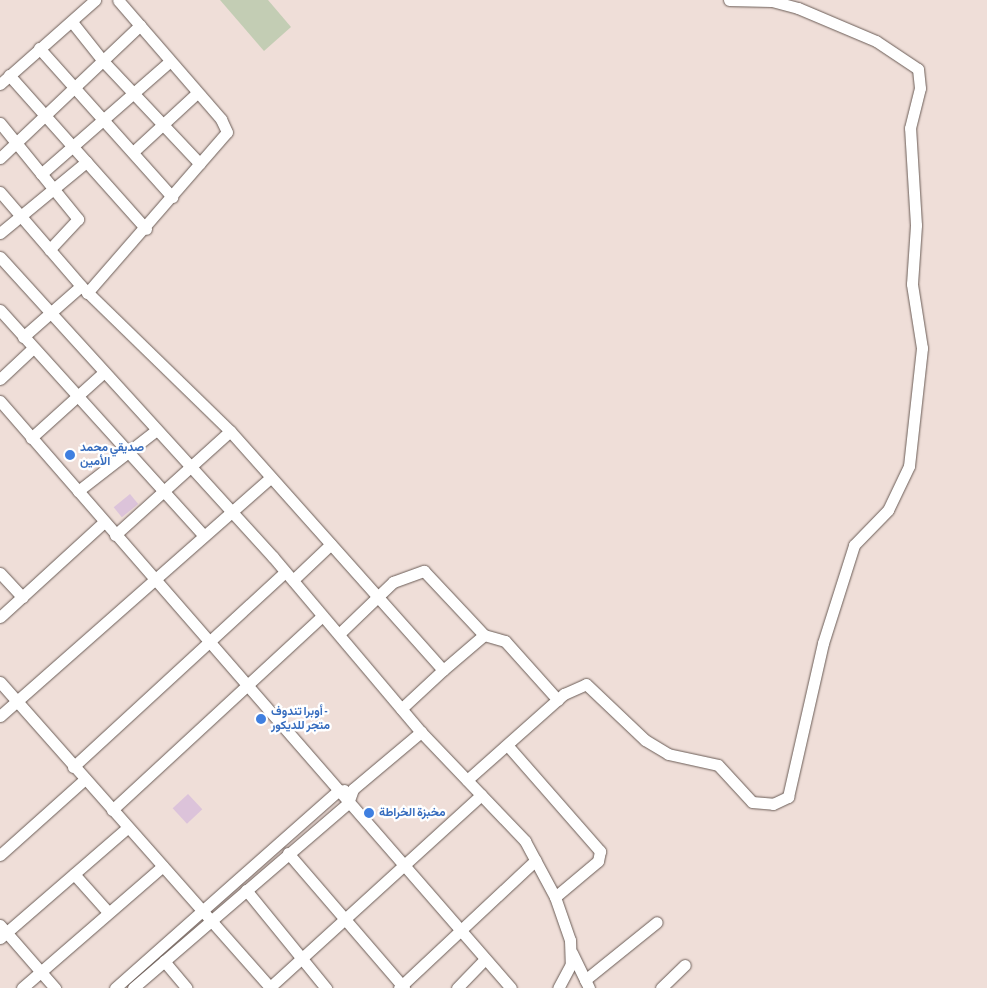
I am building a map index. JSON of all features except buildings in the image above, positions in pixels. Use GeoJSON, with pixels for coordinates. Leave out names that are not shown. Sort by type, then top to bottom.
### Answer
{"type":"FeatureCollection","features":[{"type":"Feature","properties":{"kind":"street"},"geometry":{"type":"LineString","coordinates":[[0,84],[96,0]]}},
{"type":"Feature","properties":{"kind":"street"},"geometry":{"type":"LineString","coordinates":[[23,337],[84,289],[146,228],[227,132],[197,93],[118,0]]}},
{"type":"Feature","properties":{"kind":"street"},"geometry":{"type":"LineString","coordinates":[[467,780],[508,746],[558,700],[573,688],[586,684],[645,740],[668,754],[718,765],[752,802],[773,804],[788,797],[823,643],[854,545],[888,510],[909,466],[922,348],[912,291],[916,225],[910,128],[920,88],[918,69],[876,41],[798,8],[771,1],[729,0]]}},
{"type":"Feature","properties":{"kind":"street"},"geometry":{"type":"LineString","coordinates":[[72,22],[103,62],[200,164]]}},
{"type":"Feature","properties":{"kind":"street"},"geometry":{"type":"LineString","coordinates":[[0,158],[76,88],[140,25]]}},
{"type":"Feature","properties":{"kind":"street"},"geometry":{"type":"LineString","coordinates":[[39,48],[172,197]]}},
{"type":"Feature","properties":{"kind":"street"},"geometry":{"type":"LineString","coordinates":[[41,174],[169,62]]}},
{"type":"Feature","properties":{"kind":"street"},"geometry":{"type":"LineString","coordinates":[[9,76],[146,228]]}},
{"type":"Feature","properties":{"kind":"street"},"geometry":{"type":"LineString","coordinates":[[133,152],[197,93]]}},
{"type":"Feature","properties":{"kind":"street"},"geometry":{"type":"LineString","coordinates":[[0,124],[78,219],[49,250]]}},
{"type":"Feature","properties":{"kind":"street"},"geometry":{"type":"LineString","coordinates":[[0,233],[52,188],[86,162]]}},
{"type":"Feature","properties":{"kind":"street"},"geometry":{"type":"LineString","coordinates":[[0,192],[19,217],[84,289],[230,431],[443,670]]}},
{"type":"Feature","properties":{"kind":"street"},"geometry":{"type":"LineString","coordinates":[[0,257],[103,373],[289,576],[322,616],[340,633],[421,732],[525,841],[555,897],[572,951],[587,984],[657,922]]}},
{"type":"Feature","properties":{"kind":"street"},"geometry":{"type":"LineString","coordinates":[[0,310],[203,535]]}},
{"type":"Feature","properties":{"kind":"street"},"geometry":{"type":"LineString","coordinates":[[0,379],[33,348]]}},
{"type":"Feature","properties":{"kind":"street"},"geometry":{"type":"LineString","coordinates":[[31,438],[103,373]]}},
{"type":"Feature","properties":{"kind":"street"},"geometry":{"type":"LineString","coordinates":[[2,409],[31,438],[78,491],[511,988]]}},
{"type":"Feature","properties":{"kind":"street"},"geometry":{"type":"LineString","coordinates":[[78,491],[156,431]]}},
{"type":"Feature","properties":{"kind":"street"},"geometry":{"type":"LineString","coordinates":[[115,535],[166,493],[230,431]]}},
{"type":"Feature","properties":{"kind":"street"},"geometry":{"type":"LineString","coordinates":[[0,716],[153,579],[271,477]]}},
{"type":"Feature","properties":{"kind":"street"},"geometry":{"type":"LineString","coordinates":[[0,617],[104,522]]}},
{"type":"Feature","properties":{"kind":"street"},"geometry":{"type":"LineString","coordinates":[[73,767],[208,641],[331,544]]}},
{"type":"Feature","properties":{"kind":"street"},"geometry":{"type":"LineString","coordinates":[[340,633],[378,596],[402,577],[424,572],[484,635],[505,641],[558,700]]}},
{"type":"Feature","properties":{"kind":"street"},"geometry":{"type":"LineString","coordinates":[[0,573],[22,597]]}},
{"type":"Feature","properties":{"kind":"street"},"geometry":{"type":"LineString","coordinates":[[112,810],[322,616]]}},
{"type":"Feature","properties":{"kind":"street"},"geometry":{"type":"LineString","coordinates":[[401,709],[484,635]]}},
{"type":"Feature","properties":{"kind":"street"},"geometry":{"type":"LineString","coordinates":[[0,682],[270,988],[345,917],[481,795]]}},
{"type":"Feature","properties":{"kind":"street"},"geometry":{"type":"LineString","coordinates":[[133,988],[348,803],[353,789],[421,732]]}},
{"type":"Feature","properties":{"kind":"street"},"geometry":{"type":"LineString","coordinates":[[508,746],[600,851],[598,861],[555,897]]}},
{"type":"Feature","properties":{"kind":"street"},"geometry":{"type":"LineString","coordinates":[[0,855],[84,779]]}},
{"type":"Feature","properties":{"kind":"street"},"geometry":{"type":"LineString","coordinates":[[120,986],[338,790],[353,789]]}},
{"type":"Feature","properties":{"kind":"street"},"geometry":{"type":"LineString","coordinates":[[55,988],[2,932],[74,874],[128,827]]}},
{"type":"Feature","properties":{"kind":"street"},"geometry":{"type":"LineString","coordinates":[[288,853],[345,917],[401,987],[463,931],[536,860]]}},
{"type":"Feature","properties":{"kind":"street"},"geometry":{"type":"LineString","coordinates":[[22,988],[163,866]]}},
{"type":"Feature","properties":{"kind":"street"},"geometry":{"type":"LineString","coordinates":[[74,874],[108,912]]}},
{"type":"Feature","properties":{"kind":"street"},"geometry":{"type":"LineString","coordinates":[[246,890],[300,959],[326,988]]}},
{"type":"Feature","properties":{"kind":"street"},"geometry":{"type":"LineString","coordinates":[[558,988],[568,975],[572,951]]}},
{"type":"Feature","properties":{"kind":"street"},"geometry":{"type":"LineString","coordinates":[[457,988],[486,959]]}},
{"type":"Feature","properties":{"kind":"street"},"geometry":{"type":"LineString","coordinates":[[164,961],[187,988]]}},
{"type":"Feature","properties":{"kind":"street"},"geometry":{"type":"LineString","coordinates":[[661,988],[685,965]]}},
{"type":"Feature","properties":{"kind":"green space"},"geometry":{"type":"Polygon","coordinates":[[[220,0],[268,0],[291,27],[264,51],[220,0]]]}},
{"type":"Feature","properties":{"kind":"place","name":"صديقي محمد الأمين"},"geometry":{"type":"Point","coordinates":[70,455]}},
{"type":"Feature","properties":{"kind":"place","name":"أوبرا تندوف - متجر للديكور"},"geometry":{"type":"Point","coordinates":[261,719]}},
{"type":"Feature","properties":{"kind":"place","name":"مخبزة الخراطة"},"geometry":{"type":"Point","coordinates":[369,813]}}]}
